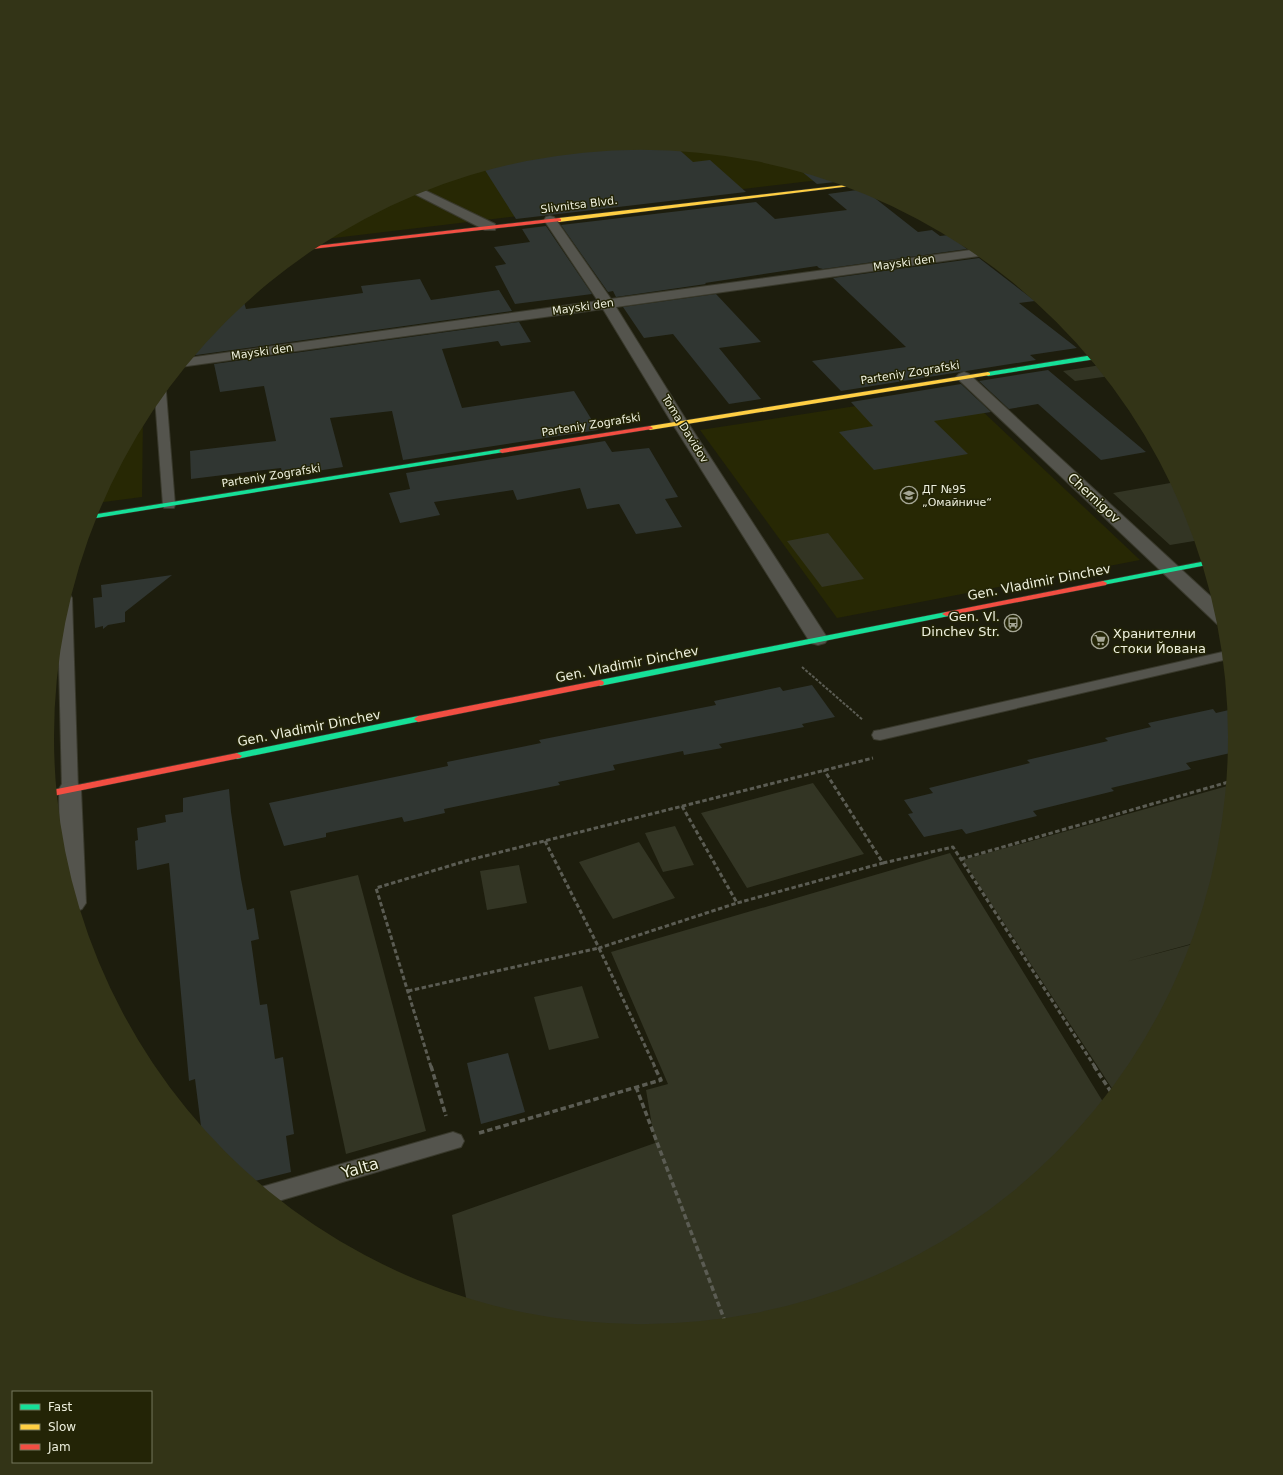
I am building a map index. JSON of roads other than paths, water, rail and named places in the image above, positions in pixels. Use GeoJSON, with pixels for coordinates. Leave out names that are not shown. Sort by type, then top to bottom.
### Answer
{"type":"FeatureCollection","features":[{"type":"Feature","properties":{"kind":"street","name":"Slivnitsa Blvd."},"geometry":{"type":"LineString","coordinates":[[318,247],[842,186]]}},
{"type":"Feature","properties":{"kind":"street"},"geometry":{"type":"LineString","coordinates":[[422,193],[490,227]]}},
{"type":"Feature","properties":{"kind":"street","name":"Toma Davidov"},"geometry":{"type":"LineString","coordinates":[[550,220],[607,304],[680,423],[818,639]]}},
{"type":"Feature","properties":{"kind":"street","name":"Mayski den"},"geometry":{"type":"LineString","coordinates":[[190,362],[974,253]]}},
{"type":"Feature","properties":{"kind":"street","name":"Parteniy Zografski"},"geometry":{"type":"LineString","coordinates":[[98,516],[1090,358]]}},
{"type":"Feature","properties":{"kind":"street","name":"Chernigov"},"geometry":{"type":"LineString","coordinates":[[964,377],[1215,612]]}},
{"type":"Feature","properties":{"kind":"street","name":"Gen. Vladimir Dinchev"},"geometry":{"type":"LineString","coordinates":[[61,791],[818,639],[1203,564]]}},
{"type":"Feature","properties":{"kind":"street"},"geometry":{"type":"LineString","coordinates":[[61,791],[71,878]]}},
{"type":"Feature","properties":{"kind":"lane"},"geometry":{"type":"LineString","coordinates":[[161,400],[169,505]]}},
{"type":"Feature","properties":{"kind":"lane"},"geometry":{"type":"LineString","coordinates":[[61,791],[65,621]]}},
{"type":"Feature","properties":{"kind":"lane"},"geometry":{"type":"LineString","coordinates":[[880,735],[1223,656]]}},
{"type":"Feature","properties":{"kind":"lane","name":"Yalta"},"geometry":{"type":"LineString","coordinates":[[271,1193],[453,1141]]}},
{"type":"Feature","properties":{"kind":"place","name":"ДГ №95 „Омайниче“"},"geometry":{"type":"Point","coordinates":[909,495]}},
{"type":"Feature","properties":{"kind":"place","name":"Gen. Vl. Dinchev Str."},"geometry":{"type":"Point","coordinates":[1013,623]}},
{"type":"Feature","properties":{"kind":"place","name":"Хранителни стоки Йована"},"geometry":{"type":"Point","coordinates":[1100,640]}}]}
